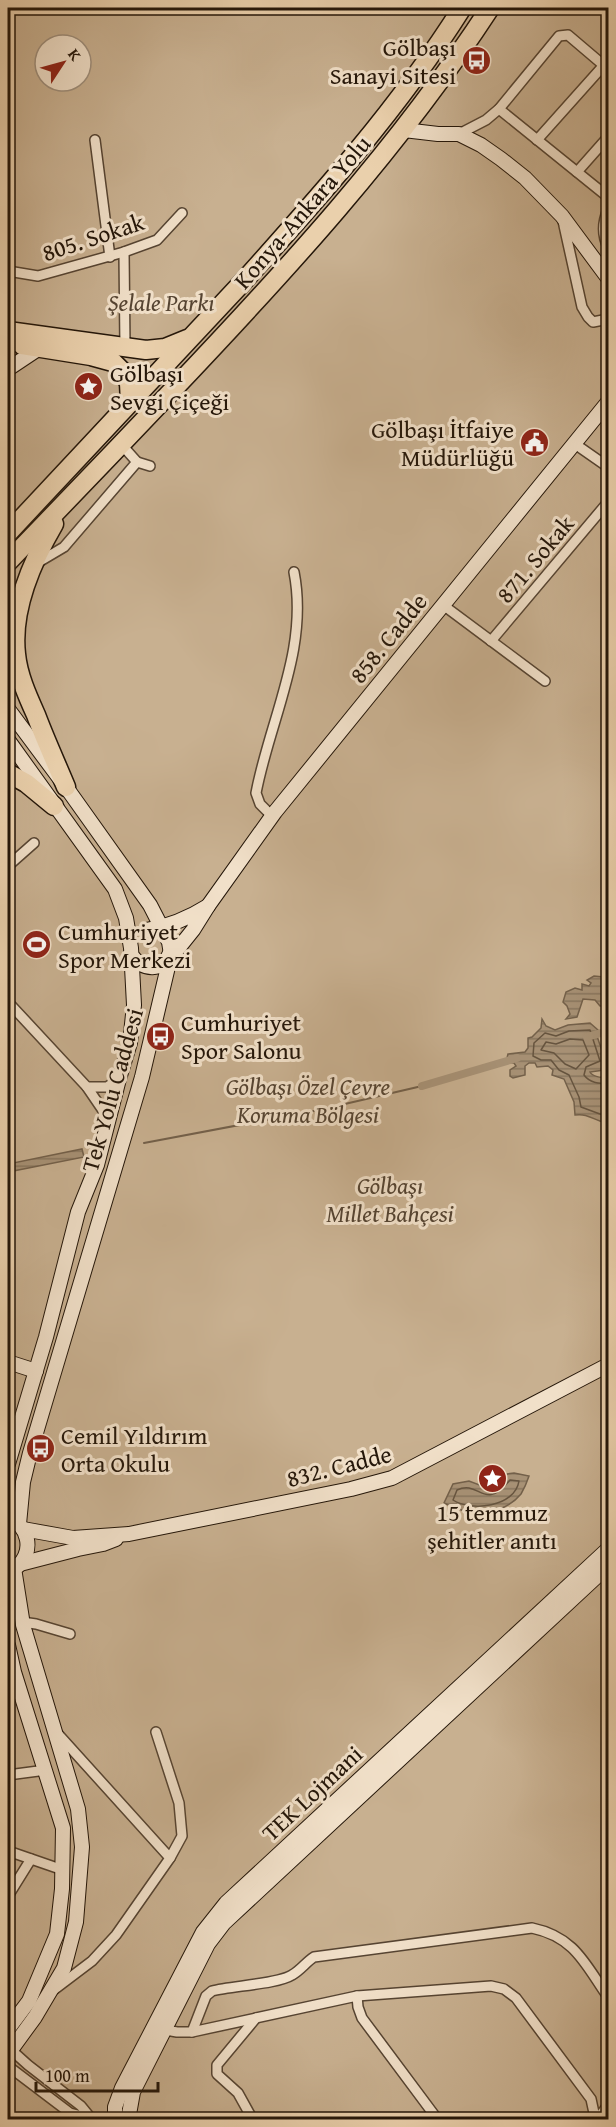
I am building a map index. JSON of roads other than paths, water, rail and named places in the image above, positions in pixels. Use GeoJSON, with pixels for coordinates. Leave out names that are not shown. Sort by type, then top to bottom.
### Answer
{"type":"FeatureCollection","features":[{"type":"Feature","properties":{"kind":"highway"},"geometry":{"type":"LineString","coordinates":[[8,533],[191,337],[335,178],[380,123],[462,8]]}},
{"type":"Feature","properties":{"kind":"highway","name":"Konya-Ankara Yolu"},"geometry":{"type":"LineString","coordinates":[[8,562],[254,305],[404,130],[490,8]]}},
{"type":"Feature","properties":{"kind":"highway"},"geometry":{"type":"LineString","coordinates":[[8,331],[112,362],[122,371],[129,383],[130,402]]}},
{"type":"Feature","properties":{"kind":"highway"},"geometry":{"type":"LineString","coordinates":[[8,343],[46,341],[156,350],[175,345],[191,337]]}},
{"type":"Feature","properties":{"kind":"highway"},"geometry":{"type":"LineString","coordinates":[[66,787],[30,702],[19,670],[15,641],[20,609],[32,565],[69,499]]}},
{"type":"Feature","properties":{"kind":"highway"},"geometry":{"type":"LineString","coordinates":[[8,773],[26,783],[54,806]]}},
{"type":"Feature","properties":{"kind":"street"},"geometry":{"type":"LineString","coordinates":[[459,134],[486,120],[499,109],[559,36],[568,35],[606,67],[537,140]]}},
{"type":"Feature","properties":{"kind":"street"},"geometry":{"type":"LineString","coordinates":[[499,109],[609,197]]}},
{"type":"Feature","properties":{"kind":"street"},"geometry":{"type":"LineString","coordinates":[[404,130],[459,134],[481,145],[501,159],[525,178],[562,216],[609,278]]}},
{"type":"Feature","properties":{"kind":"street"},"geometry":{"type":"LineString","coordinates":[[577,172],[609,137]]}},
{"type":"Feature","properties":{"kind":"street"},"geometry":{"type":"LineString","coordinates":[[94,140],[110,256]]}},
{"type":"Feature","properties":{"kind":"street"},"geometry":{"type":"LineString","coordinates":[[609,209],[604,226],[605,241],[609,247]]}},
{"type":"Feature","properties":{"kind":"street","name":"805. Sokak"},"geometry":{"type":"LineString","coordinates":[[8,271],[38,276],[124,252],[157,240],[182,213]]}},
{"type":"Feature","properties":{"kind":"street"},"geometry":{"type":"LineString","coordinates":[[562,216],[582,307],[593,322],[609,319]]}},
{"type":"Feature","properties":{"kind":"street"},"geometry":{"type":"LineString","coordinates":[[124,252],[125,347]]}},
{"type":"Feature","properties":{"kind":"street"},"geometry":{"type":"LineString","coordinates":[[8,369],[46,341]]}},
{"type":"Feature","properties":{"kind":"street","name":"858. Cadde"},"geometry":{"type":"LineString","coordinates":[[167,947],[193,930],[272,816],[609,402]]}},
{"type":"Feature","properties":{"kind":"street"},"geometry":{"type":"LineString","coordinates":[[121,444],[137,462],[150,466]]}},
{"type":"Feature","properties":{"kind":"street"},"geometry":{"type":"LineString","coordinates":[[575,444],[609,467]]}},
{"type":"Feature","properties":{"kind":"street"},"geometry":{"type":"LineString","coordinates":[[32,565],[64,547],[137,462]]}},
{"type":"Feature","properties":{"kind":"street","name":"871. Sokak"},"geometry":{"type":"LineString","coordinates":[[491,641],[609,502]]}},
{"type":"Feature","properties":{"kind":"street"},"geometry":{"type":"LineString","coordinates":[[272,816],[260,804],[256,793],[290,671],[298,594],[294,572]]}},
{"type":"Feature","properties":{"kind":"street"},"geometry":{"type":"LineString","coordinates":[[443,605],[545,681]]}},
{"type":"Feature","properties":{"kind":"street"},"geometry":{"type":"LineString","coordinates":[[8,709],[150,905],[167,947],[157,967],[147,968],[138,963],[132,952],[136,936],[147,930],[157,930],[167,947]]}},
{"type":"Feature","properties":{"kind":"street","name":"Tek Yolu Caddesi"},"geometry":{"type":"LineString","coordinates":[[8,740],[115,889],[126,918],[132,952],[134,1022],[97,1165],[78,1212],[36,1371],[8,1464]]}},
{"type":"Feature","properties":{"kind":"street"},"geometry":{"type":"LineString","coordinates":[[8,866],[34,843]]}},
{"type":"Feature","properties":{"kind":"street","name":"858. Cadde"},"geometry":{"type":"LineString","coordinates":[[167,947],[189,917],[208,906]]}},
{"type":"Feature","properties":{"kind":"street","name":"Tek Yolu Caddesi"},"geometry":{"type":"LineString","coordinates":[[9,2050],[64,1968],[76,1922],[82,1847],[78,1809],[22,1622],[14,1568],[27,1551],[28,1543],[17,1524],[23,1482],[142,1077],[167,947]]}},
{"type":"Feature","properties":{"kind":"street"},"geometry":{"type":"LineString","coordinates":[[8,1002],[87,1087],[108,1122]]}},
{"type":"Feature","properties":{"kind":"street"},"geometry":{"type":"LineString","coordinates":[[87,1087],[106,1087],[118,1079]]}},
{"type":"Feature","properties":{"kind":"street"},"geometry":{"type":"LineString","coordinates":[[8,1362],[36,1371]]}},
{"type":"Feature","properties":{"kind":"street","name":"832. Cadde"},"geometry":{"type":"LineString","coordinates":[[17,1524],[73,1538],[129,1534],[392,1478],[609,1365]]}},
{"type":"Feature","properties":{"kind":"street","name":"832. Cadde"},"geometry":{"type":"LineString","coordinates":[[14,1568],[103,1544],[129,1534]]}},
{"type":"Feature","properties":{"kind":"street","name":"TEK Lojmani"},"geometry":{"type":"LineString","coordinates":[[128,2120],[133,2092],[159,2028],[203,1932],[226,1904],[609,1549]]}},
{"type":"Feature","properties":{"kind":"street","name":"TEK Lojmani"},"geometry":{"type":"LineString","coordinates":[[115,2120],[115,2107],[122,2088],[208,1944],[224,1923],[609,1566]]}},
{"type":"Feature","properties":{"kind":"street"},"geometry":{"type":"LineString","coordinates":[[22,1622],[36,1623],[69,1634]]}},
{"type":"Feature","properties":{"kind":"street"},"geometry":{"type":"LineString","coordinates":[[8,1645],[11,1672],[46,1770],[63,1828],[62,1889],[57,1934],[28,2001],[8,2029]]}},
{"type":"Feature","properties":{"kind":"street"},"geometry":{"type":"LineString","coordinates":[[55,1731],[170,1858]]}},
{"type":"Feature","properties":{"kind":"street"},"geometry":{"type":"LineString","coordinates":[[48,1994],[92,1961],[116,1935],[170,1858],[182,1836],[179,1803],[156,1732]]}},
{"type":"Feature","properties":{"kind":"street"},"geometry":{"type":"LineString","coordinates":[[8,1775],[46,1770]]}},
{"type":"Feature","properties":{"kind":"street"},"geometry":{"type":"LineString","coordinates":[[8,1851],[63,1870]]}},
{"type":"Feature","properties":{"kind":"street"},"geometry":{"type":"LineString","coordinates":[[8,1896],[31,1859]]}},
{"type":"Feature","properties":{"kind":"street"},"geometry":{"type":"LineString","coordinates":[[192,2032],[206,1996],[212,1991],[279,1980],[292,1975],[314,1957],[532,1928],[550,1932],[566,1940],[609,1997]]}},
{"type":"Feature","properties":{"kind":"street"},"geometry":{"type":"LineString","coordinates":[[159,2028],[192,2032],[357,1996],[491,1986],[504,1989],[516,1998],[591,2099],[595,2120]]}},
{"type":"Feature","properties":{"kind":"street"},"geometry":{"type":"LineString","coordinates":[[357,1996],[362,2018],[438,2120]]}},
{"type":"Feature","properties":{"kind":"street"},"geometry":{"type":"LineString","coordinates":[[253,2120],[238,2093],[217,2074],[217,2065],[256,2018]]}},
{"type":"Feature","properties":{"kind":"street"},"geometry":{"type":"LineString","coordinates":[[9,2050],[94,2118]]}},
{"type":"Feature","properties":{"kind":"street"},"geometry":{"type":"LineString","coordinates":[[8,2066],[70,2113],[94,2118]]}},
{"type":"Feature","properties":{"kind":"street"},"geometry":{"type":"LineString","coordinates":[[595,2120],[609,2105]]}},
{"type":"Feature","properties":{"kind":"water"},"geometry":{"type":"Polygon","coordinates":[[[608,975],[606,1006],[600,1006],[595,1000],[583,999],[577,1017],[566,1019],[570,1014],[563,1002],[566,992],[575,988],[582,990],[582,984],[589,986],[591,983],[587,980],[594,976],[608,975]]]}},
{"type":"Feature","properties":{"kind":"water"},"geometry":{"type":"Polygon","coordinates":[[[542,1019],[546,1026],[555,1030],[568,1025],[590,1023],[598,1030],[597,1036],[607,1066],[604,1070],[590,1072],[594,1076],[601,1077],[608,1074],[607,1123],[584,1115],[575,1115],[574,1102],[564,1079],[552,1075],[553,1070],[548,1066],[537,1067],[535,1063],[529,1063],[525,1066],[525,1075],[513,1078],[510,1076],[510,1070],[516,1066],[514,1063],[506,1062],[508,1054],[525,1052],[528,1048],[528,1038],[541,1028],[542,1019]]]}},
{"type":"Feature","properties":{"kind":"water"},"geometry":{"type":"Polygon","coordinates":[[[82,1149],[84,1157],[8,1172],[8,1164],[82,1149]]]}},
{"type":"Feature","properties":{"kind":"water"},"geometry":{"type":"Polygon","coordinates":[[[507,1474],[529,1476],[521,1494],[504,1507],[474,1512],[444,1503],[453,1484],[469,1481],[490,1489],[495,1487],[507,1474]]]}},
{"type":"Feature","properties":{"kind":"waterway"},"geometry":{"type":"LineString","coordinates":[[587,1037],[608,1031]]}},
{"type":"Feature","properties":{"kind":"waterway"},"geometry":{"type":"LineString","coordinates":[[422,1086],[517,1058]]}},
{"type":"Feature","properties":{"kind":"waterway"},"geometry":{"type":"LineString","coordinates":[[144,1143],[319,1110],[422,1086]]}},
{"type":"Feature","properties":{"kind":"place","name":"Gölbaşı Sanayi Sitesi"},"geometry":{"type":"Point","coordinates":[477,61]}},
{"type":"Feature","properties":{"kind":"place","name":"Gölbaşı Sevgi Çiçeği"},"geometry":{"type":"Point","coordinates":[89,387]}},
{"type":"Feature","properties":{"kind":"place","name":"Gölbaşı İtfaiye Müdürlüğü"},"geometry":{"type":"Point","coordinates":[535,443]}},
{"type":"Feature","properties":{"kind":"place","name":"Cumhuriyet Spor Merkezi"},"geometry":{"type":"Point","coordinates":[37,945]}},
{"type":"Feature","properties":{"kind":"place","name":"Cumhuriyet Spor Salonu"},"geometry":{"type":"Point","coordinates":[160,1036]}},
{"type":"Feature","properties":{"kind":"place","name":"Cemil Yıldırım Orta Okulu"},"geometry":{"type":"Point","coordinates":[40,1449]}},
{"type":"Feature","properties":{"kind":"place","name":"15 temmuz şehitler anıtı"},"geometry":{"type":"Point","coordinates":[492,1479]}},
{"type":"Feature","properties":{"kind":"park label","name":"Şelale Parkı"},"geometry":{"type":"Point","coordinates":[161,302]}},
{"type":"Feature","properties":{"kind":"park label","name":"Gölbaşı Özel Çevre Koruma Bölgesi"},"geometry":{"type":"Point","coordinates":[308,1100]}},
{"type":"Feature","properties":{"kind":"park label","name":"Gölbaşı Millet Bahçesi"},"geometry":{"type":"Point","coordinates":[390,1199]}}]}
